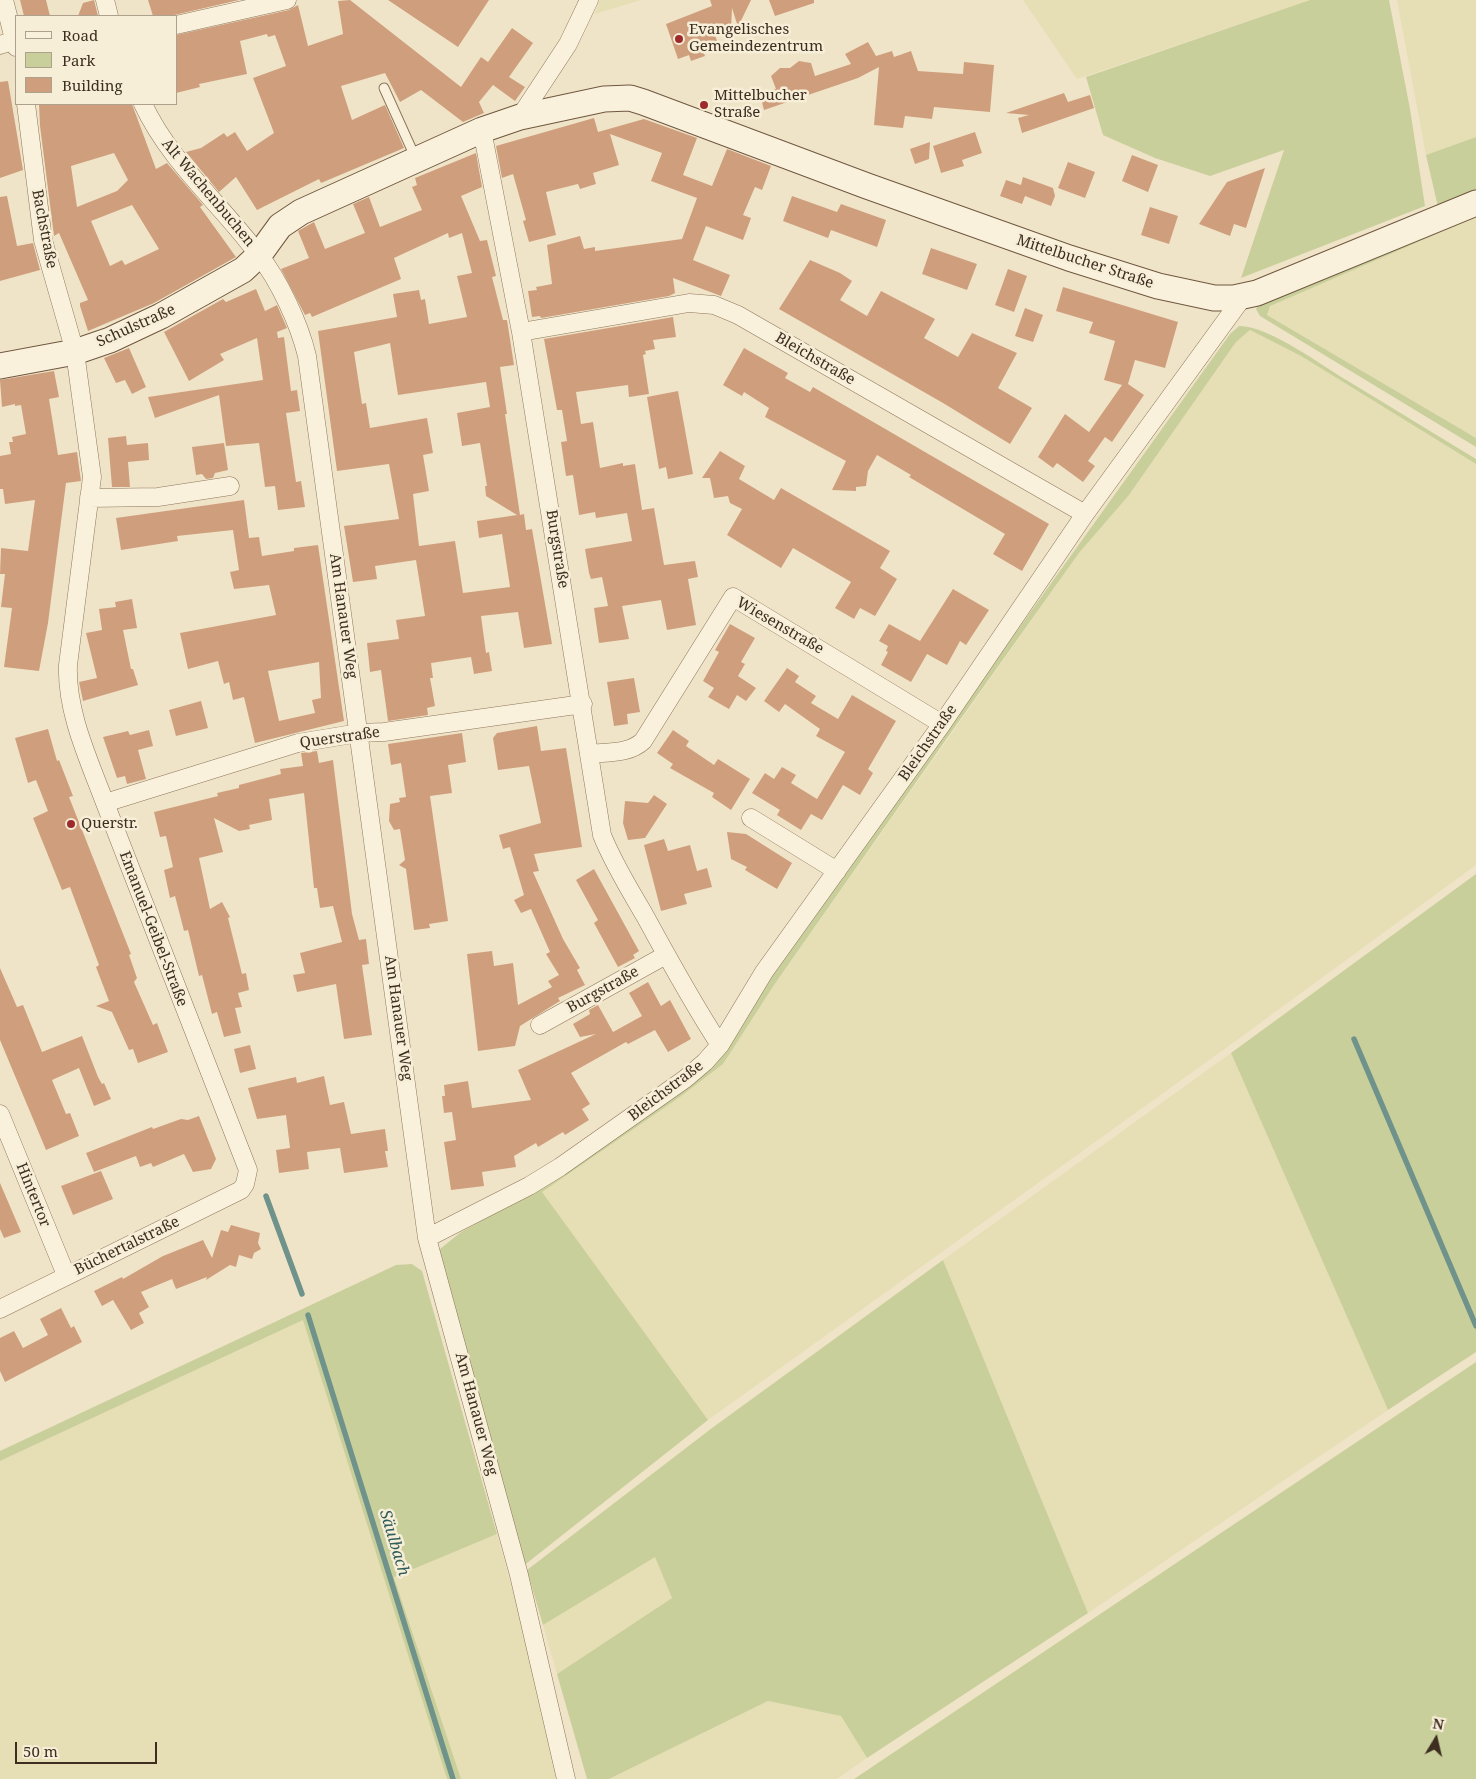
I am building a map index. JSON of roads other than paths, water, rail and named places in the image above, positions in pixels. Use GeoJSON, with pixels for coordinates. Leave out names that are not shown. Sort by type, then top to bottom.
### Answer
{"type":"FeatureCollection","features":[{"type":"Feature","properties":{"kind":"main road","name":"Mittelbucher Straße"},"geometry":{"type":"LineString","coordinates":[[259,255],[273,234],[290,219],[482,130],[520,117],[604,99],[630,98],[1069,258],[1188,294],[1226,299],[1243,297],[1296,278],[1476,203]]}},
{"type":"Feature","properties":{"kind":"main road","name":"Schulstraße"},"geometry":{"type":"LineString","coordinates":[[0,366],[75,352],[110,340],[161,316],[243,270],[259,255]]}},
{"type":"Feature","properties":{"kind":"street"},"geometry":{"type":"LineString","coordinates":[[4,0],[10,44]]}},
{"type":"Feature","properties":{"kind":"street"},"geometry":{"type":"LineString","coordinates":[[105,0],[109,15]]}},
{"type":"Feature","properties":{"kind":"street"},"geometry":{"type":"LineString","coordinates":[[178,25],[286,0]]}},
{"type":"Feature","properties":{"kind":"street"},"geometry":{"type":"LineString","coordinates":[[520,117],[568,44],[590,0]]}},
{"type":"Feature","properties":{"kind":"street","name":"Bachstraße"},"geometry":{"type":"LineString","coordinates":[[26,105],[43,240],[75,352]]}},
{"type":"Feature","properties":{"kind":"street","name":"Alt Wachenbuchen"},"geometry":{"type":"LineString","coordinates":[[144,105],[165,144],[259,255]]}},
{"type":"Feature","properties":{"kind":"street","name":"Burgstraße"},"geometry":{"type":"LineString","coordinates":[[482,130],[521,332],[583,704],[600,825],[606,845],[699,1013],[720,1045]]}},
{"type":"Feature","properties":{"kind":"street","name":"Am Hanauer Weg"},"geometry":{"type":"LineString","coordinates":[[259,255],[301,330],[307,356],[428,1238],[519,1574],[566,1779]]}},
{"type":"Feature","properties":{"kind":"street","name":"Bleichstraße"},"geometry":{"type":"LineString","coordinates":[[428,1238],[529,1186],[560,1167],[684,1079],[705,1062],[720,1045],[764,972],[942,724],[1085,514],[1243,297]]}},
{"type":"Feature","properties":{"kind":"street","name":"Bleichstraße"},"geometry":{"type":"LineString","coordinates":[[521,332],[689,303],[714,305],[738,315],[1085,514]]}},
{"type":"Feature","properties":{"kind":"street","name":"Emanuel-Geibel-Straße"},"geometry":{"type":"LineString","coordinates":[[75,352],[92,471],[67,676],[73,710],[105,803],[188,1022],[245,1162],[247,1178]]}},
{"type":"Feature","properties":{"kind":"street"},"geometry":{"type":"LineString","coordinates":[[90,498],[158,497],[230,486]]}},
{"type":"Feature","properties":{"kind":"street","name":"Wiesenstraße"},"geometry":{"type":"LineString","coordinates":[[590,754],[626,750],[636,747],[643,741],[733,597],[942,724]]}},
{"type":"Feature","properties":{"kind":"street","name":"Querstraße"},"geometry":{"type":"LineString","coordinates":[[105,803],[191,778],[262,753],[298,744],[359,733],[583,704]]}},
{"type":"Feature","properties":{"kind":"street"},"geometry":{"type":"LineString","coordinates":[[751,818],[837,871]]}},
{"type":"Feature","properties":{"kind":"street","name":"Burgstraße"},"geometry":{"type":"LineString","coordinates":[[540,1025],[666,955]]}},
{"type":"Feature","properties":{"kind":"street","name":"Hintertor"},"geometry":{"type":"LineString","coordinates":[[0,1114],[66,1275]]}},
{"type":"Feature","properties":{"kind":"street","name":"Büchertalstraße"},"geometry":{"type":"LineString","coordinates":[[0,1308],[241,1190],[247,1178]]}},
{"type":"Feature","properties":{"kind":"lane"},"geometry":{"type":"LineString","coordinates":[[384,88],[416,160]]}},
{"type":"Feature","properties":{"kind":"waterway"},"geometry":{"type":"LineString","coordinates":[[1354,1039],[1476,1326]]}},
{"type":"Feature","properties":{"kind":"waterway","name":"Säulbach"},"geometry":{"type":"LineString","coordinates":[[266,1196],[302,1294]]}},
{"type":"Feature","properties":{"kind":"waterway","name":"Säulbach"},"geometry":{"type":"LineString","coordinates":[[308,1315],[453,1779]]}},
{"type":"Feature","properties":{"kind":"place","name":"Evangelisches Gemeindezentrum"},"geometry":{"type":"Point","coordinates":[679,39]}},
{"type":"Feature","properties":{"kind":"place","name":"Mittelbucher Straße"},"geometry":{"type":"Point","coordinates":[704,105]}},
{"type":"Feature","properties":{"kind":"place","name":"Querstr."},"geometry":{"type":"Point","coordinates":[71,824]}}]}
